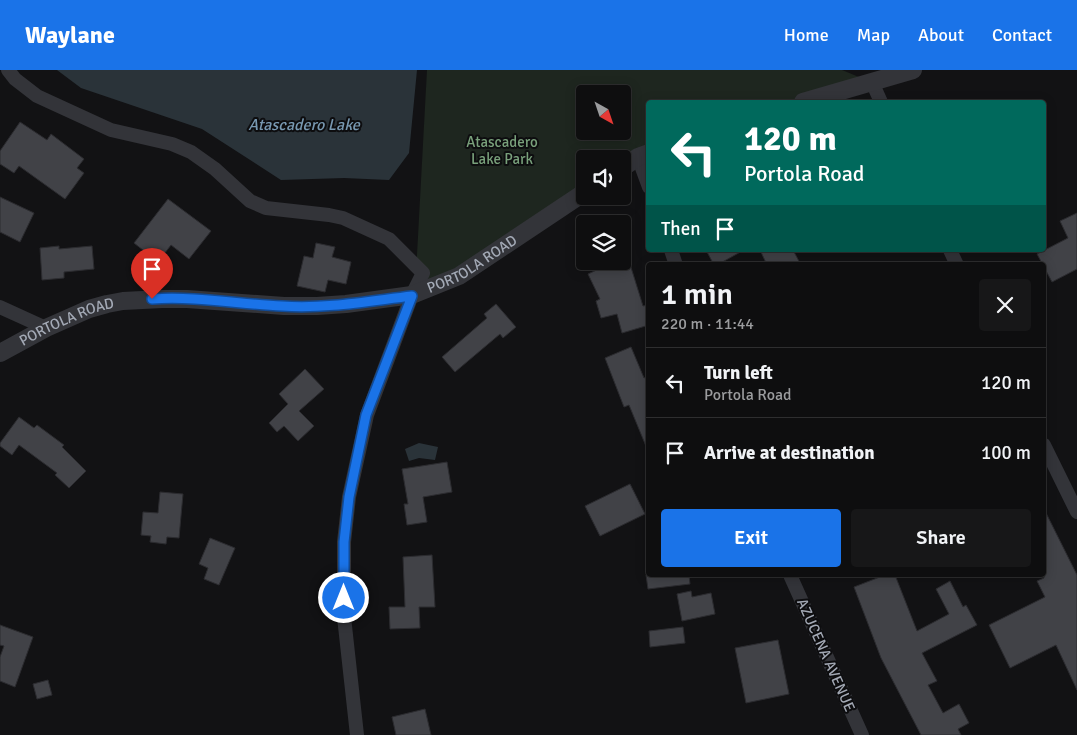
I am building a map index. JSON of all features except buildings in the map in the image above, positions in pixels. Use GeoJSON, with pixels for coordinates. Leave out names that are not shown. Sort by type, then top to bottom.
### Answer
{"type":"FeatureCollection","features":[{"type":"Feature","properties":{"kind":"street"},"geometry":{"type":"LineString","coordinates":[[8,70],[15,79],[36,96],[112,130],[172,144],[192,152],[215,169],[250,200],[266,208],[343,218],[389,240],[423,273],[412,296],[366,415],[349,497],[344,542],[344,617],[357,735]]}},
{"type":"Feature","properties":{"kind":"street"},"geometry":{"type":"LineString","coordinates":[[809,100],[913,70]]}},
{"type":"Feature","properties":{"kind":"street"},"geometry":{"type":"LineString","coordinates":[[872,82],[881,100]]}},
{"type":"Feature","properties":{"kind":"street"},"geometry":{"type":"LineString","coordinates":[[631,163],[644,155],[646,168]]}},
{"type":"Feature","properties":{"kind":"street","name":"PORTOLA ROAD"},"geometry":{"type":"LineString","coordinates":[[0,353],[46,328],[89,309],[123,301],[179,299],[284,306],[317,306],[412,296],[458,276],[576,198]]}},
{"type":"Feature","properties":{"kind":"street"},"geometry":{"type":"LineString","coordinates":[[0,307],[46,328]]}},
{"type":"Feature","properties":{"kind":"street"},"geometry":{"type":"LineString","coordinates":[[1046,449],[1077,512]]}},
{"type":"Feature","properties":{"kind":"street","name":"AZUCENA AVENUE"},"geometry":{"type":"LineString","coordinates":[[791,577],[862,735]]}},
{"type":"Feature","properties":{"kind":"green space","name":"Atascadero Lake Park"},"geometry":{"type":"Polygon","coordinates":[[[427,70],[842,70],[871,82],[812,100],[646,100],[646,153],[631,157],[631,150],[576,150],[576,196],[415,292],[427,70]]]}},
{"type":"Feature","properties":{"kind":"water","name":"Atascadero Lake"},"geometry":{"type":"Polygon","coordinates":[[[57,70],[417,70],[409,153],[389,180],[344,178],[281,180],[202,129],[81,88],[57,70]]]}},
{"type":"Feature","properties":{"kind":"water"},"geometry":{"type":"Polygon","coordinates":[[[419,443],[438,447],[435,460],[419,458],[409,461],[405,449],[419,443]]]}},
{"type":"Feature","properties":{"kind":"route"},"geometry":{"type":"LineString","coordinates":[[152,299],[317,306],[412,296],[366,415],[349,497],[344,542],[344,598]]}}]}
